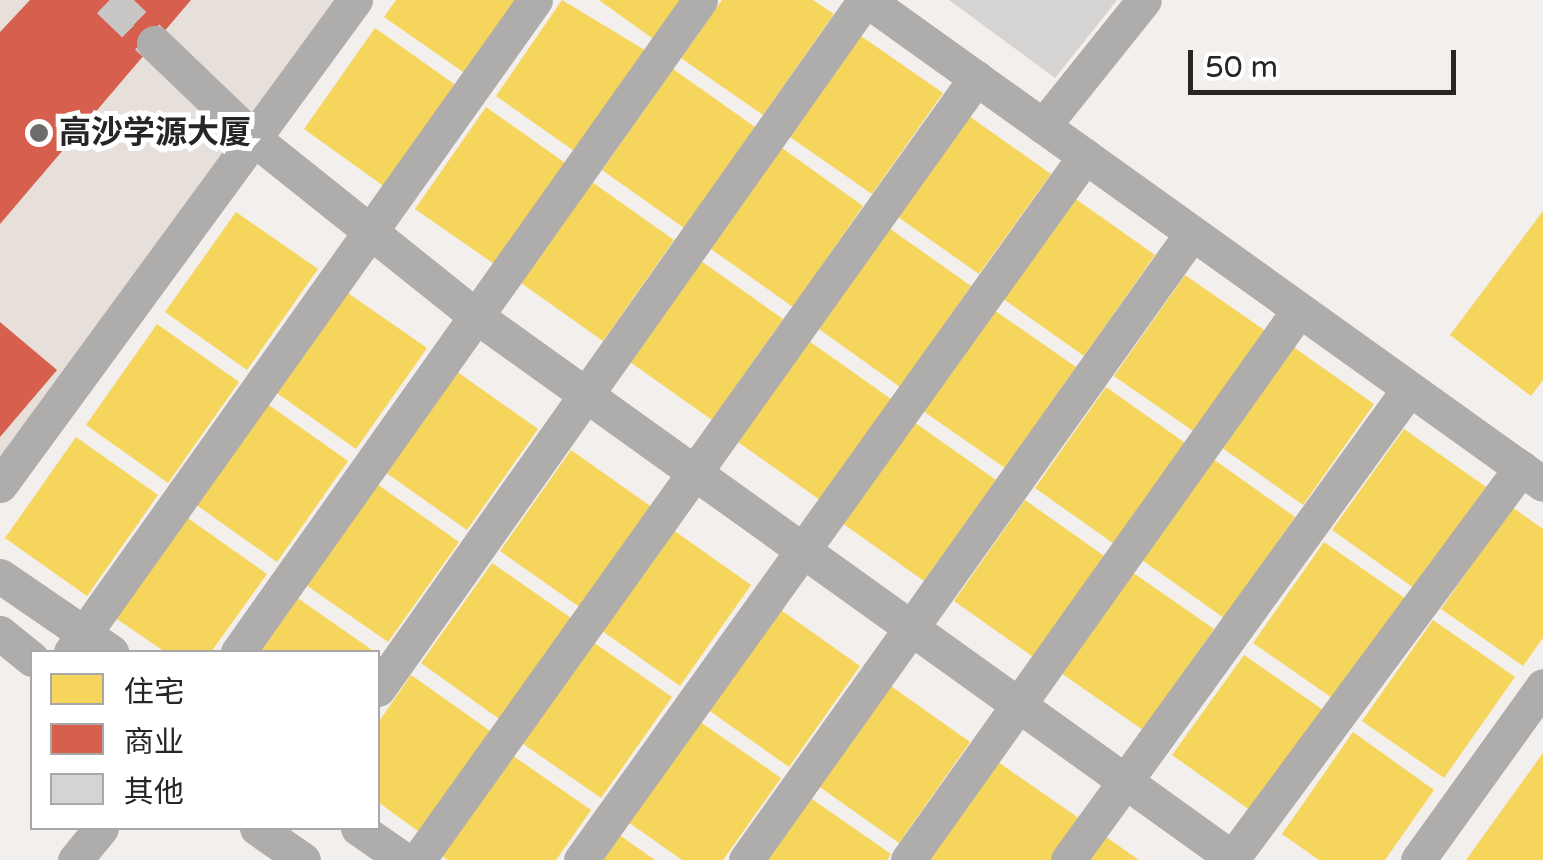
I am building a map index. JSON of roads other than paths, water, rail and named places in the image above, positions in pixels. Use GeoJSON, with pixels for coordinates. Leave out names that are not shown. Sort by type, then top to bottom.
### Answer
{"type":"FeatureCollection","features":[{"type":"Feature","properties":{"kind":"street"},"geometry":{"type":"LineString","coordinates":[[0,485],[355,0]]}},
{"type":"Feature","properties":{"kind":"street"},"geometry":{"type":"LineString","coordinates":[[0,576],[88,646],[535,0]]}},
{"type":"Feature","properties":{"kind":"street"},"geometry":{"type":"LineString","coordinates":[[239,650],[700,0]]}},
{"type":"Feature","properties":{"kind":"street"},"geometry":{"type":"LineString","coordinates":[[154,43],[253,138],[476,316],[586,395],[802,550],[1018,704],[1233,859],[1532,477],[866,0],[586,395],[380,686]]}},
{"type":"Feature","properties":{"kind":"street"},"geometry":{"type":"LineString","coordinates":[[1043,126],[1144,0]]}},
{"type":"Feature","properties":{"kind":"street"},"geometry":{"type":"LineString","coordinates":[[418,860],[976,78]]}},
{"type":"Feature","properties":{"kind":"street"},"geometry":{"type":"LineString","coordinates":[[581,860],[1085,156]]}},
{"type":"Feature","properties":{"kind":"street"},"geometry":{"type":"LineString","coordinates":[[746,860],[1192,233]]}},
{"type":"Feature","properties":{"kind":"street"},"geometry":{"type":"LineString","coordinates":[[908,860],[1299,310]]}},
{"type":"Feature","properties":{"kind":"street"},"geometry":{"type":"LineString","coordinates":[[1068,860],[1410,389]]}},
{"type":"Feature","properties":{"kind":"street"},"geometry":{"type":"LineString","coordinates":[[0,633],[30,657]]}},
{"type":"Feature","properties":{"kind":"street"},"geometry":{"type":"LineString","coordinates":[[1418,860],[1543,686]]}},
{"type":"Feature","properties":{"kind":"street"},"geometry":{"type":"LineString","coordinates":[[75,860],[99,830]]}},
{"type":"Feature","properties":{"kind":"street"},"geometry":{"type":"LineString","coordinates":[[260,830],[303,860]]}},
{"type":"Feature","properties":{"kind":"street"},"geometry":{"type":"LineString","coordinates":[[361,830],[404,860]]}},
{"type":"Feature","properties":{"kind":"tunnel"},"geometry":{"type":"LineString","coordinates":[[109,0],[154,43]]}},
{"type":"Feature","properties":{"kind":"place","name":"高沙学源大厦"},"geometry":{"type":"Point","coordinates":[39,133]}}]}
